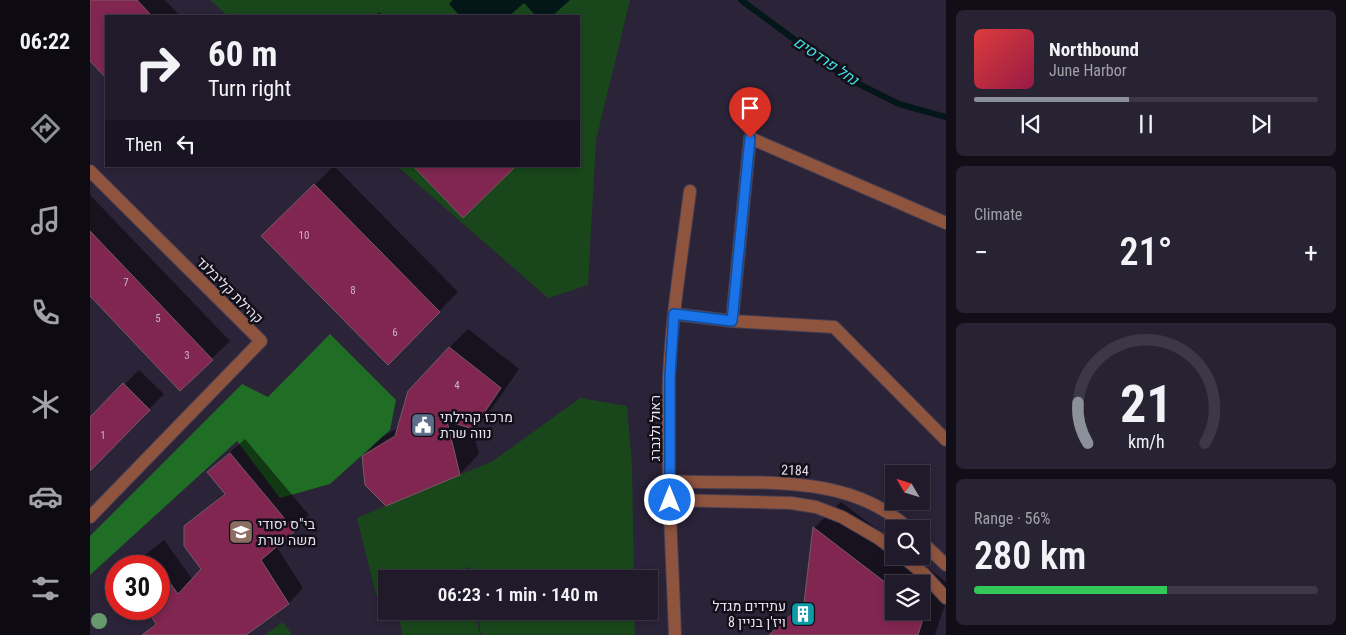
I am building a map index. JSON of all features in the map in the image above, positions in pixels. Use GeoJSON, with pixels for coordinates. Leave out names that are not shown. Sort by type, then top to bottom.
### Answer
{"type":"FeatureCollection","features":[{"type":"Feature","properties":{"kind":"street"},"geometry":{"type":"LineString","coordinates":[[732,321],[750,138],[946,223]]}},
{"type":"Feature","properties":{"kind":"street","name":"קהילת קליבלנד"},"geometry":{"type":"LineString","coordinates":[[90,171],[260,341],[90,517]]}},
{"type":"Feature","properties":{"kind":"street","name":"ראול ולנברג"},"geometry":{"type":"LineString","coordinates":[[674,635],[670,500],[670,376],[674,314],[690,191]]}},
{"type":"Feature","properties":{"kind":"street"},"geometry":{"type":"LineString","coordinates":[[674,314],[732,321],[834,326],[946,440]]}},
{"type":"Feature","properties":{"kind":"street","name":"2184"},"geometry":{"type":"LineString","coordinates":[[670,481],[816,485],[845,492],[879,508],[896,520]]}},
{"type":"Feature","properties":{"kind":"street"},"geometry":{"type":"LineString","coordinates":[[670,500],[791,503],[816,507],[842,517],[885,543]]}},
{"type":"Feature","properties":{"kind":"street"},"geometry":{"type":"LineString","coordinates":[[930,550],[946,565]]}},
{"type":"Feature","properties":{"kind":"street"},"geometry":{"type":"LineString","coordinates":[[913,565],[946,598]]}},
{"type":"Feature","properties":{"kind":"green space"},"geometry":{"type":"Polygon","coordinates":[[[210,0],[630,0],[596,140],[588,285],[548,298],[398,167],[580,167],[580,15],[227,15],[210,0]]]}},
{"type":"Feature","properties":{"kind":"green space"},"geometry":{"type":"Polygon","coordinates":[[[330,334],[396,400],[390,430],[330,484],[280,498],[237,441],[112,555],[105,555],[105,561],[90,575],[90,536],[242,384],[268,397],[330,334]]]}},
{"type":"Feature","properties":{"kind":"green space"},"geometry":{"type":"Polygon","coordinates":[[[580,398],[627,406],[632,466],[634,570],[470,570],[470,567],[460,570],[378,570],[378,594],[376,595],[357,518],[493,461],[580,398]]]}},
{"type":"Feature","properties":{"kind":"green space"},"geometry":{"type":"Polygon","coordinates":[[[400,620],[477,620],[480,635],[402,635],[400,620]]]}},
{"type":"Feature","properties":{"kind":"green space"},"geometry":{"type":"Polygon","coordinates":[[[478,620],[634,620],[635,635],[481,635],[478,620]]]}},
{"type":"Feature","properties":{"kind":"green space"},"geometry":{"type":"Polygon","coordinates":[[[283,622],[292,635],[265,635],[283,622]]]}},
{"type":"Feature","properties":{"kind":"shaded area"},"geometry":{"type":"Polygon","coordinates":[[[453,0],[570,0],[553,15],[535,15],[524,3],[510,15],[459,15],[449,4],[453,0]]]}},
{"type":"Feature","properties":{"kind":"building"},"geometry":{"type":"Polygon","coordinates":[[[90,0],[137,0],[151,15],[105,15],[105,77],[90,61],[90,0]]]}},
{"type":"Feature","properties":{"kind":"building"},"geometry":{"type":"Polygon","coordinates":[[[414,167],[515,167],[463,218],[414,167]]]}},
{"type":"Feature","properties":{"kind":"building"},"geometry":{"type":"Polygon","coordinates":[[[314,184],[440,312],[388,365],[261,236],[314,184]]]}},
{"type":"Feature","properties":{"kind":"building"},"geometry":{"type":"Polygon","coordinates":[[[90,231],[213,360],[180,391],[90,296],[90,231]]]}},
{"type":"Feature","properties":{"kind":"building","name":"מרכז קהילתי נווה שרת"},"geometry":{"type":"Polygon","coordinates":[[[449,347],[501,388],[473,429],[447,421],[460,475],[386,506],[365,485],[362,456],[395,436],[408,391],[449,347]]]}},
{"type":"Feature","properties":{"kind":"building"},"geometry":{"type":"Polygon","coordinates":[[[123,383],[150,410],[90,471],[90,417],[123,383]]]}},
{"type":"Feature","properties":{"kind":"building"},"geometry":{"type":"Polygon","coordinates":[[[230,453],[295,531],[261,560],[289,604],[246,635],[142,635],[156,624],[154,620],[170,620],[170,583],[178,594],[201,569],[184,546],[184,526],[225,494],[207,472],[230,453]]]}},
{"type":"Feature","properties":{"kind":"building"},"geometry":{"type":"Polygon","coordinates":[[[813,527],[885,582],[885,620],[923,620],[918,635],[769,635],[804,603],[813,527]]]}},
{"type":"Feature","properties":{"kind":"waterway","name":"נחל פרדסים"},"geometry":{"type":"LineString","coordinates":[[741,0],[845,77],[899,104],[946,117]]}},
{"type":"Feature","properties":{"kind":"place","name":"מרכז קהילתי נווה שרת"},"geometry":{"type":"Point","coordinates":[423,425]}},
{"type":"Feature","properties":{"kind":"place","name":"בי\"ס יסודי משה שרת"},"geometry":{"type":"Point","coordinates":[241,532]}},
{"type":"Feature","properties":{"kind":"place","name":"עתידים מגדל ויז'ן בניין 8"},"geometry":{"type":"Point","coordinates":[803,614]}},
{"type":"Feature","properties":{"kind":"route"},"geometry":{"type":"LineString","coordinates":[[670,500],[670,376],[674,314],[711,320],[732,321],[750,138]]}}]}
